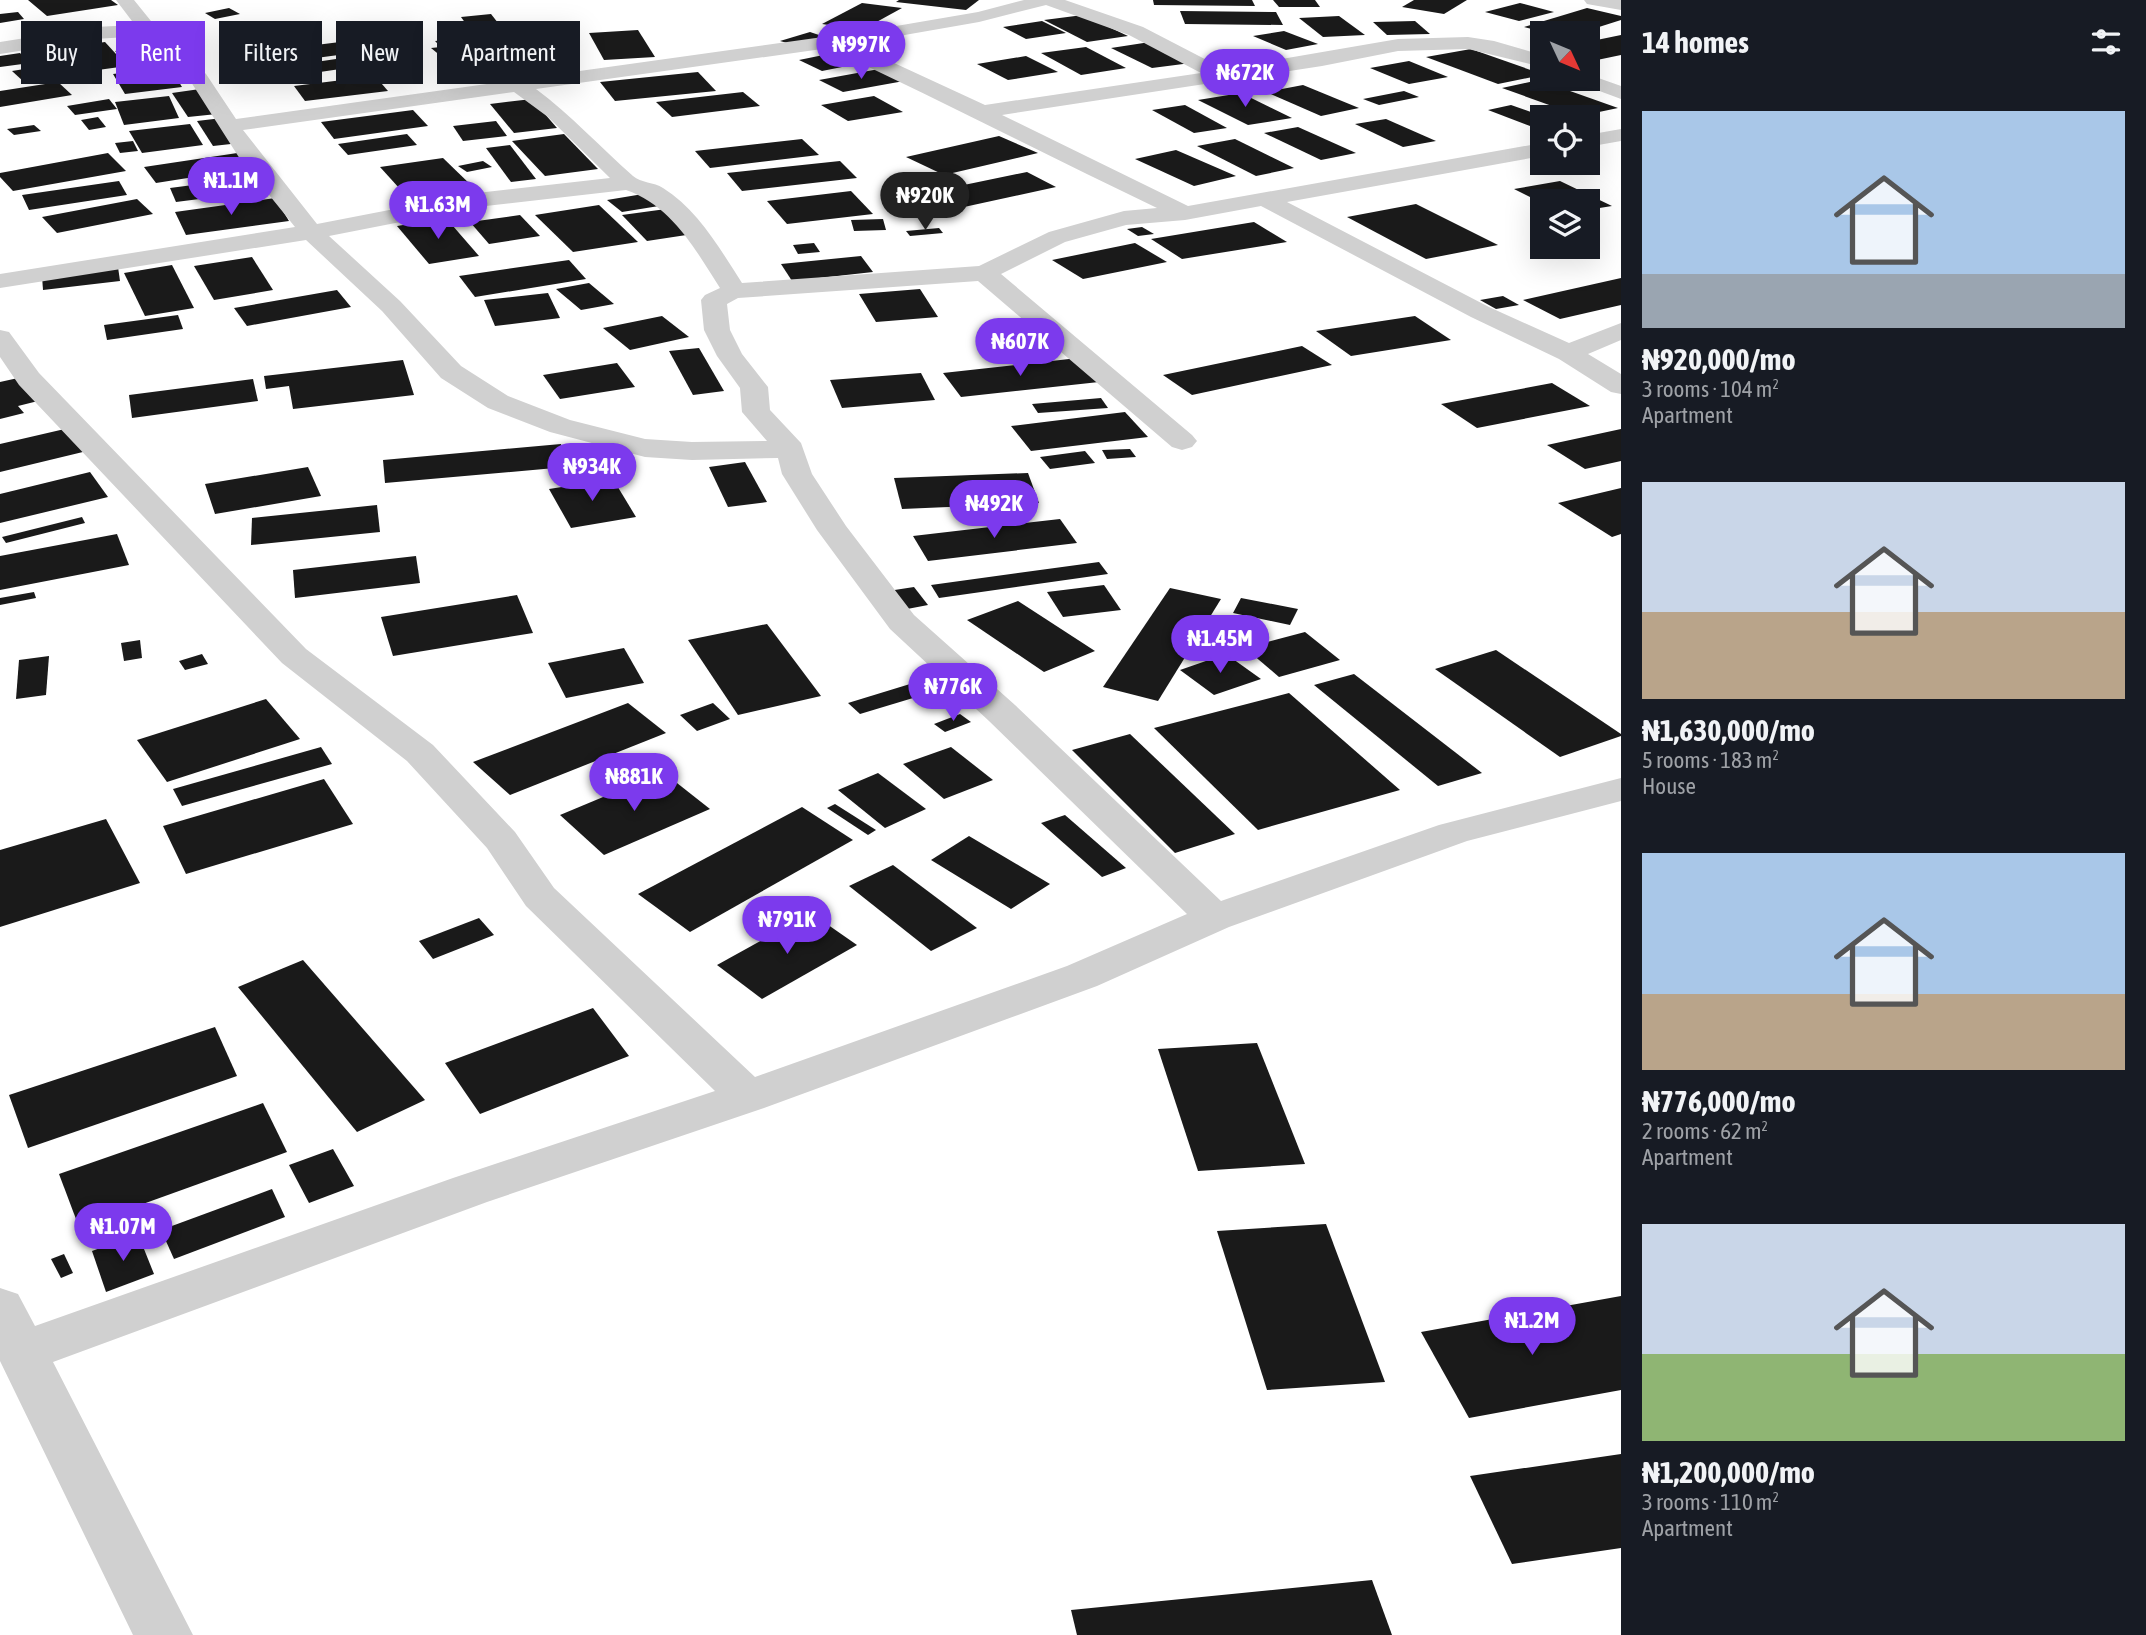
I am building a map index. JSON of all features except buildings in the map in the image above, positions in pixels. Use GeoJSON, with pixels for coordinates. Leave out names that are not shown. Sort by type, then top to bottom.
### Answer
{"type":"FeatureCollection","features":[{"type":"Feature","properties":{"kind":"street"},"geometry":{"type":"LineString","coordinates":[[125,0],[141,21]]}},
{"type":"Feature","properties":{"kind":"street"},"geometry":{"type":"LineString","coordinates":[[230,126],[832,42],[979,17],[1046,0],[1136,31],[1222,76]]}},
{"type":"Feature","properties":{"kind":"street"},"geometry":{"type":"LineString","coordinates":[[1593,0],[1621,5]]}},
{"type":"Feature","properties":{"kind":"street"},"geometry":{"type":"LineString","coordinates":[[0,48],[116,32]]}},
{"type":"Feature","properties":{"kind":"street"},"geometry":{"type":"LineString","coordinates":[[832,42],[982,112],[1009,129],[1185,213]]}},
{"type":"Feature","properties":{"kind":"street"},"geometry":{"type":"LineString","coordinates":[[982,112],[1322,61],[1398,45],[1438,42],[1493,47],[1530,58]]}},
{"type":"Feature","properties":{"kind":"street"},"geometry":{"type":"LineString","coordinates":[[203,84],[248,153],[311,232],[391,306],[451,372],[498,402],[561,426],[645,448],[692,451],[791,449]]}},
{"type":"Feature","properties":{"kind":"street"},"geometry":{"type":"LineString","coordinates":[[1600,85],[1621,93]]}},
{"type":"Feature","properties":{"kind":"street"},"geometry":{"type":"LineString","coordinates":[[519,86],[555,113],[628,183],[654,192],[697,232],[734,291]]}},
{"type":"Feature","properties":{"kind":"street"},"geometry":{"type":"LineString","coordinates":[[1600,139],[1621,135]]}},
{"type":"Feature","properties":{"kind":"street"},"geometry":{"type":"LineString","coordinates":[[1214,918],[1002,713],[902,622],[833,530],[797,474],[791,449],[756,412],[754,387],[730,356],[717,330],[714,300],[734,291],[984,273],[1057,237],[1124,218],[1185,213],[1530,151]]}},
{"type":"Feature","properties":{"kind":"street"},"geometry":{"type":"LineString","coordinates":[[0,281],[311,232],[477,200],[628,183]]}},
{"type":"Feature","properties":{"kind":"street"},"geometry":{"type":"LineString","coordinates":[[1262,198],[1480,312],[1568,353],[1621,386]]}},
{"type":"Feature","properties":{"kind":"street"},"geometry":{"type":"LineString","coordinates":[[984,273],[1182,441]]}},
{"type":"Feature","properties":{"kind":"street"},"geometry":{"type":"LineString","coordinates":[[1568,353],[1621,331]]}},
{"type":"Feature","properties":{"kind":"street"},"geometry":{"type":"LineString","coordinates":[[0,338],[29,379],[294,656],[420,753],[501,840],[540,897],[748,1097]]}},
{"type":"Feature","properties":{"kind":"street"},"geometry":{"type":"LineString","coordinates":[[163,1635],[11,1330],[470,1190],[748,1097],[1082,976],[1214,918],[1453,833],[1621,789]]}}]}
